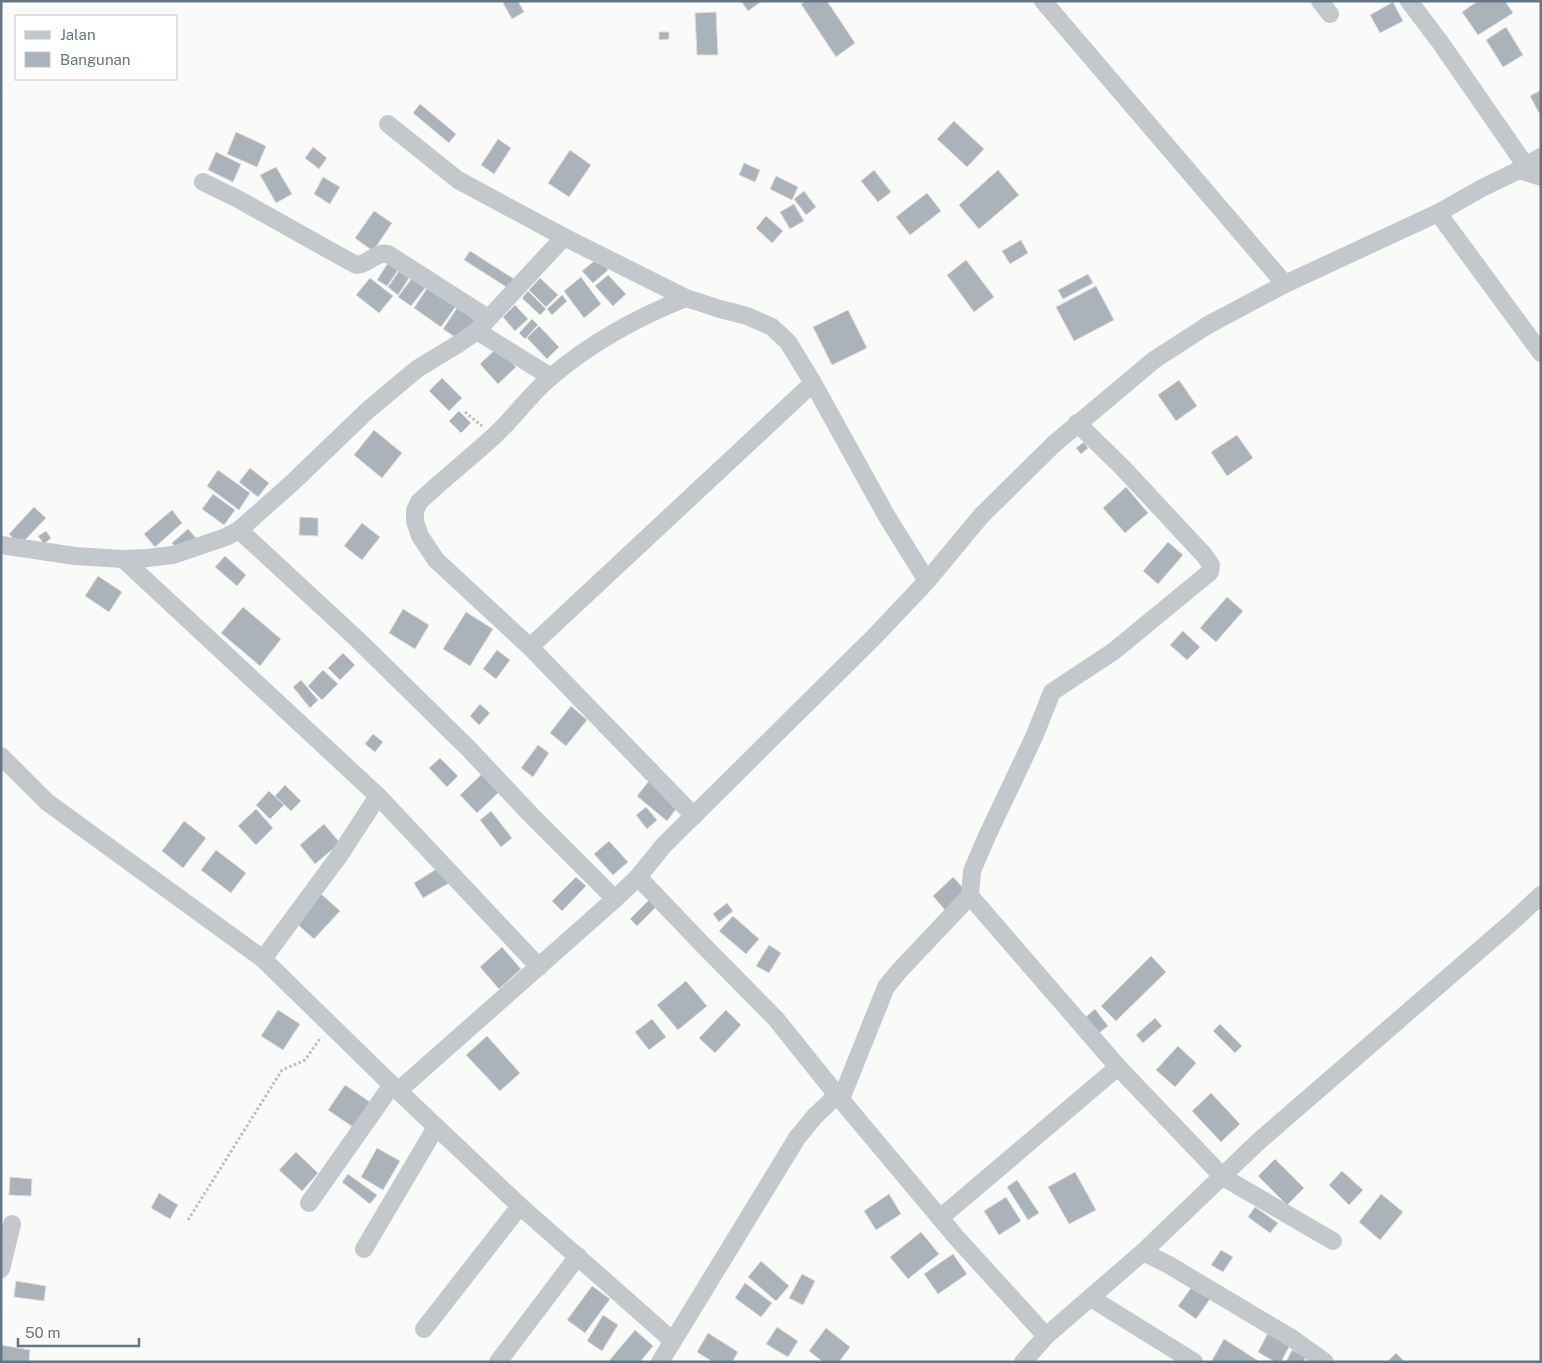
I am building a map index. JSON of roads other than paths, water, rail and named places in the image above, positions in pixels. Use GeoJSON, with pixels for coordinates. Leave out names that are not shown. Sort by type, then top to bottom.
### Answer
{"type":"FeatureCollection","features":[{"type":"Feature","properties":{"kind":"street"},"geometry":{"type":"LineString","coordinates":[[1043,1],[1285,284]]}},
{"type":"Feature","properties":{"kind":"street"},"geometry":{"type":"LineString","coordinates":[[1409,1],[1529,164],[1541,177]]}},
{"type":"Feature","properties":{"kind":"street"},"geometry":{"type":"LineString","coordinates":[[388,124],[458,180],[564,237],[686,298],[747,316],[772,327],[788,342],[813,383],[886,515],[927,580]]}},
{"type":"Feature","properties":{"kind":"street"},"geometry":{"type":"LineString","coordinates":[[309,1203],[395,1088],[539,967],[638,877],[664,845],[875,636],[927,580],[981,516],[1077,423],[1154,360],[1208,325],[1285,284],[1438,213],[1529,164]]}},
{"type":"Feature","properties":{"kind":"street"},"geometry":{"type":"LineString","coordinates":[[203,182],[238,199],[356,264],[362,265],[367,263],[380,253],[388,254],[551,377]]}},
{"type":"Feature","properties":{"kind":"street"},"geometry":{"type":"LineString","coordinates":[[1438,213],[1541,353]]}},
{"type":"Feature","properties":{"kind":"street"},"geometry":{"type":"LineString","coordinates":[[1,545],[75,556],[123,559],[147,558],[173,555],[226,537],[239,530],[292,483],[368,410],[417,370],[458,344],[482,324],[564,237]]}},
{"type":"Feature","properties":{"kind":"street"},"geometry":{"type":"LineString","coordinates":[[686,298],[653,311],[623,327],[581,354],[551,377],[493,437],[419,502],[415,511],[415,521],[420,536],[436,560],[530,647],[694,816]]}},
{"type":"Feature","properties":{"kind":"street"},"geometry":{"type":"LineString","coordinates":[[530,647],[813,383]]}},
{"type":"Feature","properties":{"kind":"street"},"geometry":{"type":"LineString","coordinates":[[660,1362],[797,1138],[815,1116],[839,1097],[886,987],[970,896],[972,871],[1034,737],[1052,692],[1114,650],[1210,572],[1211,565],[1204,555],[1124,468],[1077,423]]}},
{"type":"Feature","properties":{"kind":"street"},"geometry":{"type":"LineString","coordinates":[[239,530],[357,639],[469,749],[531,815],[615,899]]}},
{"type":"Feature","properties":{"kind":"street"},"geometry":{"type":"LineString","coordinates":[[123,559],[378,796],[539,967]]}},
{"type":"Feature","properties":{"kind":"street"},"geometry":{"type":"LineString","coordinates":[[1,756],[46,802],[263,959],[395,1088],[520,1206],[674,1341]]}},
{"type":"Feature","properties":{"kind":"street"},"geometry":{"type":"LineString","coordinates":[[263,959],[339,856],[378,796]]}},
{"type":"Feature","properties":{"kind":"street"},"geometry":{"type":"LineString","coordinates":[[638,877],[776,1019],[956,1237],[1046,1336]]}},
{"type":"Feature","properties":{"kind":"street"},"geometry":{"type":"LineString","coordinates":[[1023,1362],[1046,1336],[1143,1252],[1259,1141],[1541,895]]}},
{"type":"Feature","properties":{"kind":"street"},"geometry":{"type":"LineString","coordinates":[[970,896],[1118,1067],[1223,1177],[1333,1241]]}},
{"type":"Feature","properties":{"kind":"street"},"geometry":{"type":"LineString","coordinates":[[940,1218],[1118,1067]]}},
{"type":"Feature","properties":{"kind":"street"},"geometry":{"type":"LineString","coordinates":[[364,1249],[436,1127]]}},
{"type":"Feature","properties":{"kind":"street"},"geometry":{"type":"LineString","coordinates":[[424,1329],[520,1206]]}},
{"type":"Feature","properties":{"kind":"street"},"geometry":{"type":"LineString","coordinates":[[1,1269],[12,1224]]}},
{"type":"Feature","properties":{"kind":"street"},"geometry":{"type":"LineString","coordinates":[[1143,1252],[1169,1264],[1277,1330],[1324,1362]]}},
{"type":"Feature","properties":{"kind":"street"},"geometry":{"type":"LineString","coordinates":[[498,1362],[578,1256]]}},
{"type":"Feature","properties":{"kind":"street"},"geometry":{"type":"LineString","coordinates":[[1092,1298],[1194,1362]]}}]}
